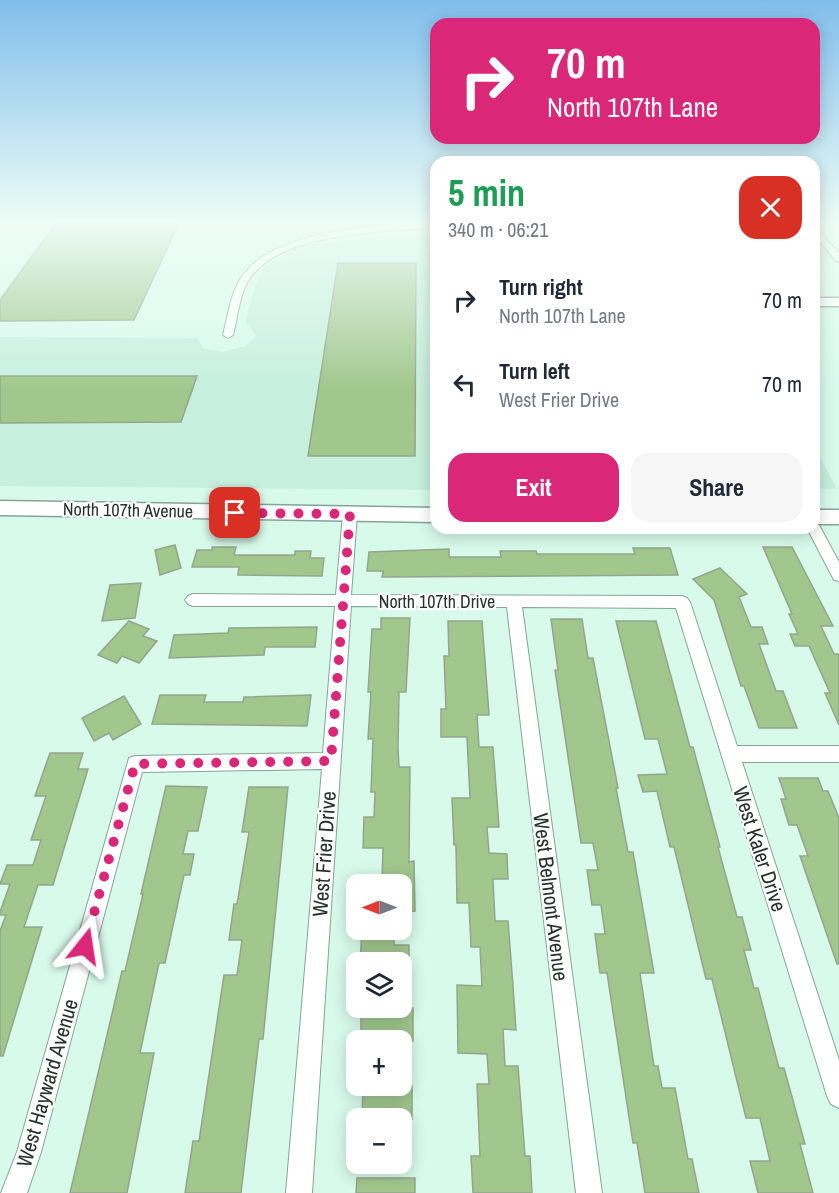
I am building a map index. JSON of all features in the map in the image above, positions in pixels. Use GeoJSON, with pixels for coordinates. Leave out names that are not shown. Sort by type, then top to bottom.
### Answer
{"type":"FeatureCollection","features":[{"type":"Feature","properties":{"kind":"street"},"geometry":{"type":"LineString","coordinates":[[228,335],[246,279]]}},
{"type":"Feature","properties":{"kind":"street"},"geometry":{"type":"LineString","coordinates":[[820,302],[839,302]]}},
{"type":"Feature","properties":{"kind":"street","name":"North 107th Avenue"},"geometry":{"type":"LineString","coordinates":[[0,508],[430,515]]}},
{"type":"Feature","properties":{"kind":"street","name":"West Frier Drive"},"geometry":{"type":"LineString","coordinates":[[299,1193],[350,514]]}},
{"type":"Feature","properties":{"kind":"street"},"geometry":{"type":"LineString","coordinates":[[820,517],[839,518]]}},
{"type":"Feature","properties":{"kind":"street"},"geometry":{"type":"LineString","coordinates":[[817,534],[839,576]]}},
{"type":"Feature","properties":{"kind":"street","name":"North 107th Drive"},"geometry":{"type":"LineString","coordinates":[[193,600],[682,602]]}},
{"type":"Feature","properties":{"kind":"street","name":"West Belmont Avenue"},"geometry":{"type":"LineString","coordinates":[[514,601],[589,1193]]}},
{"type":"Feature","properties":{"kind":"street","name":"West Kaler Drive"},"geometry":{"type":"LineString","coordinates":[[682,602],[839,1096]]}},
{"type":"Feature","properties":{"kind":"street"},"geometry":{"type":"LineString","coordinates":[[729,754],[839,754]]}},
{"type":"Feature","properties":{"kind":"street","name":"West Hayward Avenue"},"geometry":{"type":"LineString","coordinates":[[14,1193],[28,1152],[135,764],[331,761]]}},
{"type":"Feature","properties":{"kind":"shaded area"},"geometry":{"type":"Polygon","coordinates":[[[259,279],[430,279],[430,490],[0,486],[0,337],[197,338],[203,348],[222,352],[246,346],[256,336],[246,321],[259,279]]]}},
{"type":"Feature","properties":{"kind":"shaded area"},"geometry":{"type":"Polygon","coordinates":[[[820,457],[837,489],[820,489],[820,457]]]}},
{"type":"Feature","properties":{"kind":"building"},"geometry":{"type":"Polygon","coordinates":[[[16,279],[153,279],[134,320],[0,321],[0,300],[16,279]]]}},
{"type":"Feature","properties":{"kind":"building"},"geometry":{"type":"Polygon","coordinates":[[[336,279],[416,279],[415,456],[308,456],[336,279]]]}},
{"type":"Feature","properties":{"kind":"building"},"geometry":{"type":"Polygon","coordinates":[[[0,376],[197,376],[181,422],[0,423],[0,376]]]}},
{"type":"Feature","properties":{"kind":"building"},"geometry":{"type":"Polygon","coordinates":[[[175,545],[181,568],[160,575],[155,550],[175,545]]]}},
{"type":"Feature","properties":{"kind":"building"},"geometry":{"type":"Polygon","coordinates":[[[212,547],[236,547],[234,555],[295,555],[295,551],[311,551],[310,558],[324,558],[322,576],[238,575],[239,567],[192,567],[197,550],[212,550],[212,547]]]}},
{"type":"Feature","properties":{"kind":"building"},"geometry":{"type":"Polygon","coordinates":[[[763,547],[792,547],[833,626],[821,626],[834,654],[839,654],[839,725],[825,693],[830,693],[809,646],[795,646],[790,634],[798,634],[789,614],[792,614],[763,547]]]}},
{"type":"Feature","properties":{"kind":"building"},"geometry":{"type":"Polygon","coordinates":[[[633,548],[670,548],[678,575],[382,577],[383,571],[367,571],[369,552],[449,549],[449,557],[501,557],[500,551],[536,551],[537,554],[635,554],[633,548]]]}},
{"type":"Feature","properties":{"kind":"building"},"geometry":{"type":"Polygon","coordinates":[[[720,568],[747,594],[739,597],[751,627],[762,627],[768,644],[759,644],[776,691],[783,691],[797,728],[759,728],[744,686],[741,686],[714,600],[693,579],[720,568]]]}},
{"type":"Feature","properties":{"kind":"building"},"geometry":{"type":"Polygon","coordinates":[[[141,583],[135,618],[102,621],[110,585],[141,583]]]}},
{"type":"Feature","properties":{"kind":"building"},"geometry":{"type":"Polygon","coordinates":[[[381,618],[410,618],[406,692],[399,692],[398,748],[399,767],[410,767],[409,862],[414,861],[415,911],[412,911],[412,874],[382,874],[383,848],[363,848],[364,817],[374,817],[375,792],[371,792],[373,739],[368,739],[372,629],[381,629],[381,618]]]}},
{"type":"Feature","properties":{"kind":"building"},"geometry":{"type":"Polygon","coordinates":[[[551,619],[582,619],[588,658],[593,658],[628,852],[633,852],[654,973],[640,973],[654,1066],[658,1066],[662,1088],[675,1088],[688,1159],[692,1159],[699,1193],[645,1193],[637,1143],[633,1143],[607,973],[600,973],[595,934],[605,934],[601,905],[592,905],[587,870],[598,870],[593,843],[581,843],[555,670],[558,670],[551,619]]]}},
{"type":"Feature","properties":{"kind":"building"},"geometry":{"type":"Polygon","coordinates":[[[129,621],[149,629],[143,636],[157,641],[139,663],[122,656],[117,663],[98,655],[129,621]]]}},
{"type":"Feature","properties":{"kind":"building"},"geometry":{"type":"Polygon","coordinates":[[[448,621],[482,621],[489,715],[477,715],[479,747],[493,747],[499,827],[487,827],[489,853],[507,854],[508,879],[493,879],[495,921],[508,921],[516,1030],[503,1029],[505,1066],[518,1066],[525,1156],[530,1156],[532,1193],[473,1193],[471,1156],[480,1156],[477,1084],[489,1084],[487,1054],[458,1053],[457,985],[482,986],[480,947],[471,947],[469,903],[457,903],[452,798],[470,798],[467,737],[441,737],[441,709],[446,709],[444,656],[449,656],[448,621]]]}},
{"type":"Feature","properties":{"kind":"building"},"geometry":{"type":"Polygon","coordinates":[[[616,621],[656,621],[690,747],[693,747],[737,917],[742,917],[751,950],[744,950],[754,988],[758,988],[779,1068],[784,1068],[805,1144],[800,1144],[813,1193],[758,1193],[750,1161],[770,1161],[760,1118],[746,1118],[712,979],[706,979],[674,847],[670,847],[657,791],[643,792],[638,775],[667,774],[658,739],[645,739],[616,621]]]}},
{"type":"Feature","properties":{"kind":"building"},"geometry":{"type":"Polygon","coordinates":[[[317,627],[315,647],[265,647],[264,655],[169,658],[174,635],[228,633],[229,628],[317,627]]]}},
{"type":"Feature","properties":{"kind":"building"},"geometry":{"type":"Polygon","coordinates":[[[160,695],[206,695],[204,702],[243,702],[244,697],[311,695],[307,726],[152,724],[160,695]]]}},
{"type":"Feature","properties":{"kind":"building"},"geometry":{"type":"Polygon","coordinates":[[[124,696],[141,724],[113,740],[109,733],[94,741],[82,718],[124,696]]]}},
{"type":"Feature","properties":{"kind":"building"},"geometry":{"type":"Polygon","coordinates":[[[50,753],[83,753],[78,769],[88,769],[53,885],[38,885],[24,927],[42,927],[3,1056],[0,1056],[0,931],[6,915],[0,915],[0,912],[10,884],[0,884],[7,865],[33,865],[41,840],[31,840],[46,796],[35,796],[50,753]]]}},
{"type":"Feature","properties":{"kind":"building"},"geometry":{"type":"Polygon","coordinates":[[[779,778],[818,778],[823,791],[828,791],[839,818],[839,964],[837,964],[800,856],[808,856],[797,825],[789,825],[781,799],[786,799],[779,778]]]}},
{"type":"Feature","properties":{"kind":"building"},"geometry":{"type":"Polygon","coordinates":[[[166,786],[207,787],[198,831],[188,831],[183,854],[194,854],[190,875],[184,875],[165,963],[159,963],[140,1053],[154,1053],[127,1193],[70,1193],[122,971],[125,971],[166,786]]]}},
{"type":"Feature","properties":{"kind":"building"},"geometry":{"type":"Polygon","coordinates":[[[249,787],[288,787],[263,1039],[259,1039],[241,1193],[185,1193],[193,1141],[199,1141],[224,975],[237,975],[242,940],[229,940],[249,832],[242,832],[249,787]]]}},
{"type":"Feature","properties":{"kind":"building"},"geometry":{"type":"Polygon","coordinates":[[[361,940],[394,940],[394,945],[409,945],[409,952],[361,952],[361,940]]]}},
{"type":"Feature","properties":{"kind":"building"},"geometry":{"type":"Polygon","coordinates":[[[413,1008],[413,1041],[412,1030],[361,1030],[361,1018],[412,1018],[413,1008]]]}},
{"type":"Feature","properties":{"kind":"building"},"geometry":{"type":"Polygon","coordinates":[[[363,1096],[412,1096],[412,1108],[362,1108],[363,1096]]]}},
{"type":"Feature","properties":{"kind":"building"},"geometry":{"type":"Polygon","coordinates":[[[357,1178],[415,1178],[415,1193],[356,1193],[357,1178]]]}},
{"type":"Feature","properties":{"kind":"route"},"geometry":{"type":"LineString","coordinates":[[85,946],[135,764],[331,761],[350,514],[235,513]]}}]}
